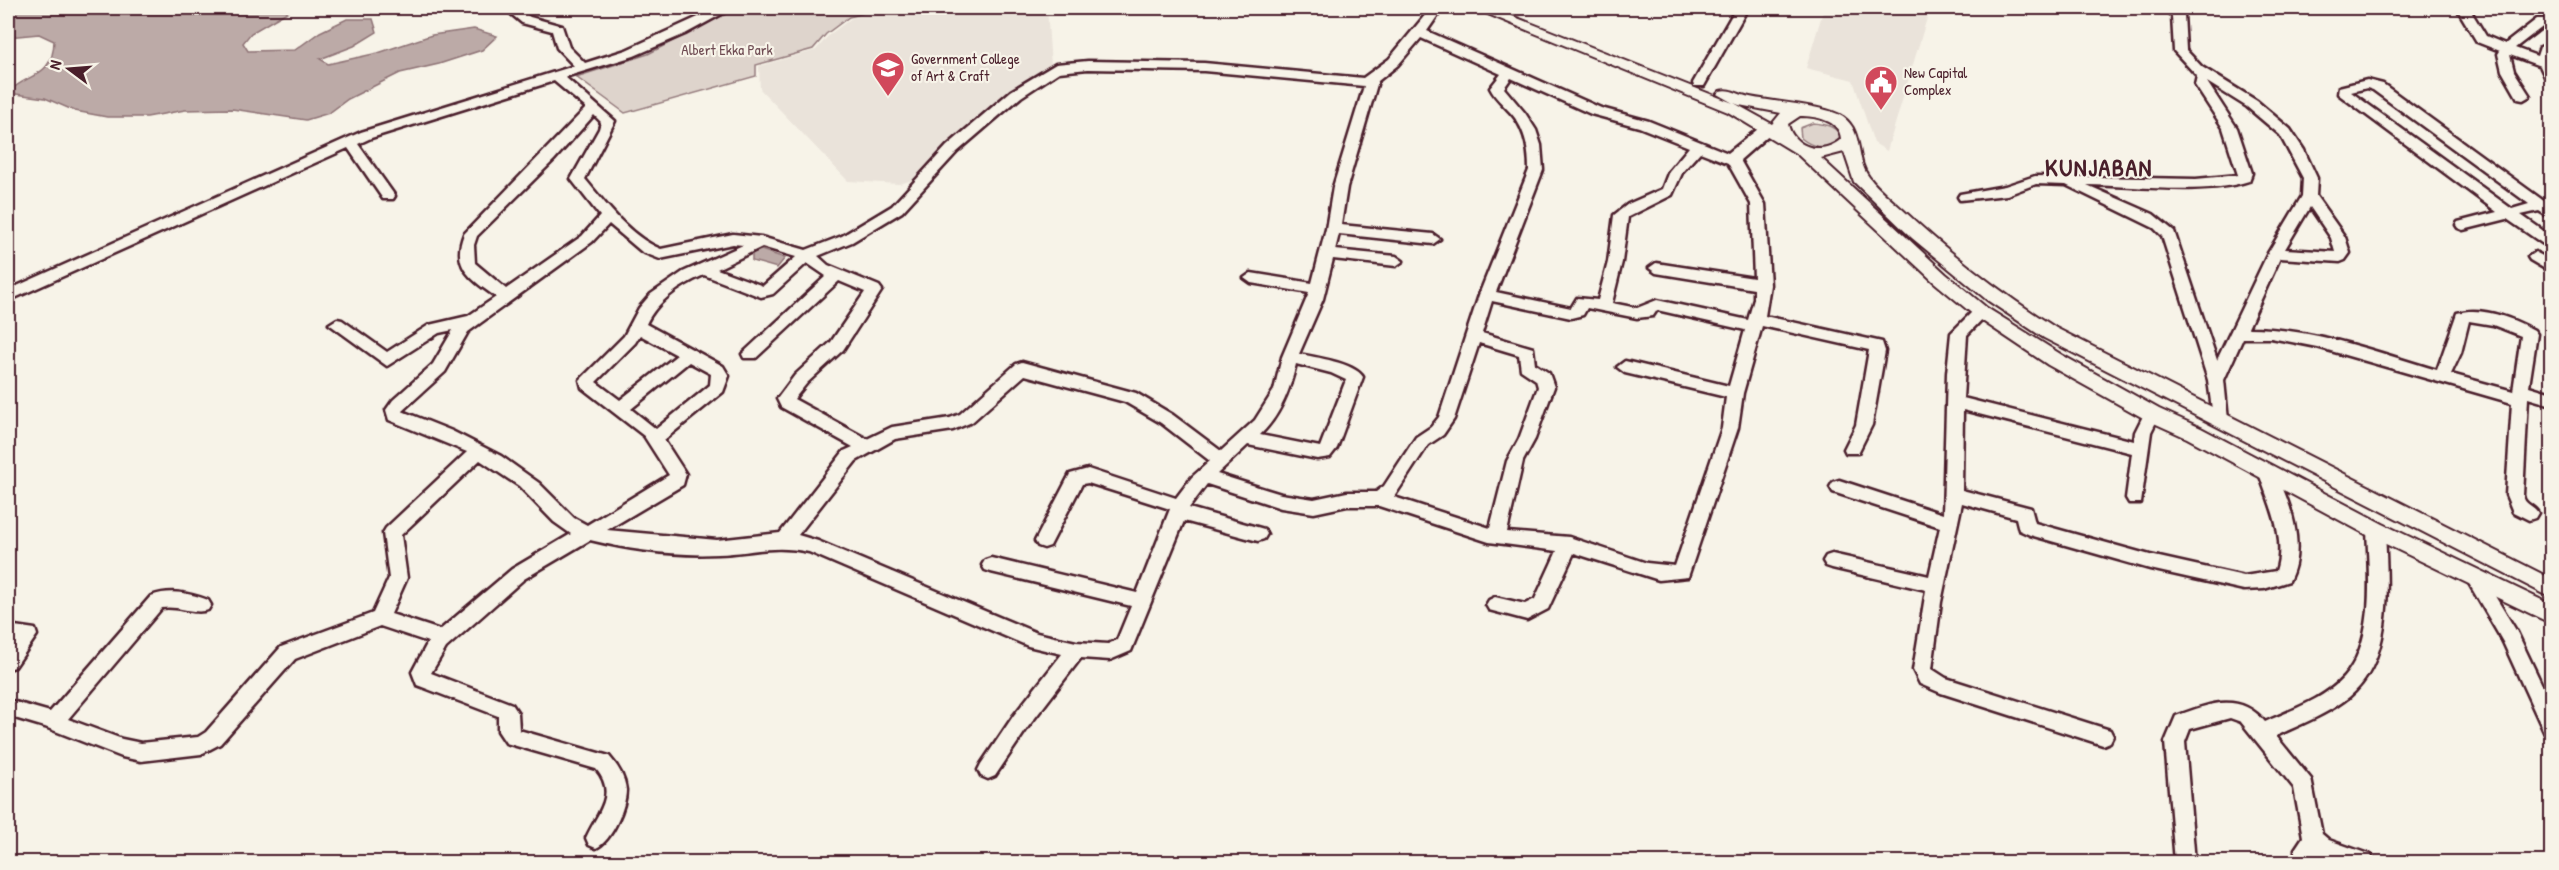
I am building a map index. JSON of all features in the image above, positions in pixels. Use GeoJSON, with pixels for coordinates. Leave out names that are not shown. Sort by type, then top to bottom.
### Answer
{"type":"FeatureCollection","features":[{"type":"Feature","properties":{"kind":"main road"},"geometry":{"type":"LineString","coordinates":[[1480,8],[1734,109],[1768,128],[1803,150],[1940,278],[1981,312],[2055,360],[2152,414],[2376,530],[2552,615]]}},
{"type":"Feature","properties":{"kind":"main road"},"geometry":{"type":"LineString","coordinates":[[1505,8],[1739,100],[1797,111],[1819,112],[1839,120],[1849,134],[1860,178],[1918,234],[1993,296],[2050,333],[2552,589]]}},
{"type":"Feature","properties":{"kind":"main road"},"geometry":{"type":"LineString","coordinates":[[1783,137],[1779,124],[1783,118],[1797,111]]}},
{"type":"Feature","properties":{"kind":"main road"},"geometry":{"type":"LineString","coordinates":[[1803,150],[1827,153],[1837,151],[1849,140]]}},
{"type":"Feature","properties":{"kind":"street"},"geometry":{"type":"LineString","coordinates":[[510,8],[526,20],[558,29],[563,48],[583,68]]}},
{"type":"Feature","properties":{"kind":"street"},"geometry":{"type":"LineString","coordinates":[[8,296],[350,142],[405,122],[583,68],[658,42],[727,8]]}},
{"type":"Feature","properties":{"kind":"street"},"geometry":{"type":"LineString","coordinates":[[608,216],[586,239],[462,328],[439,368],[394,410],[395,416],[426,426],[478,452],[524,480],[541,494],[563,523],[586,532],[714,547],[784,540],[812,546],[1035,640],[1076,650],[1110,652],[1124,645],[1178,509],[1204,477],[1248,439],[1261,424],[1282,391],[1290,357],[1317,289],[1333,229],[1340,187],[1372,81],[1419,32],[1437,8]]}},
{"type":"Feature","properties":{"kind":"street"},"geometry":{"type":"LineString","coordinates":[[1699,83],[1742,8]]}},
{"type":"Feature","properties":{"kind":"street"},"geometry":{"type":"LineString","coordinates":[[2168,8],[2178,14],[2180,51],[2189,62],[2252,104],[2285,132],[2298,150],[2310,178],[2309,196],[2275,253],[2240,333],[2216,380]]}},
{"type":"Feature","properties":{"kind":"street"},"geometry":{"type":"LineString","coordinates":[[2470,8],[2465,12],[2477,35],[2544,63]]}},
{"type":"Feature","properties":{"kind":"street"},"geometry":{"type":"LineString","coordinates":[[2506,49],[2541,22]]}},
{"type":"Feature","properties":{"kind":"street"},"geometry":{"type":"LineString","coordinates":[[1204,477],[1281,501],[1314,506],[1347,499],[1379,499],[1497,537],[1569,544],[1659,572],[1673,575],[1682,572],[1707,488],[1730,428],[1735,393],[1756,323],[1763,285],[1758,204],[1733,160],[1644,124],[1596,111],[1419,32]]}},
{"type":"Feature","properties":{"kind":"street"},"geometry":{"type":"LineString","coordinates":[[2552,47],[2544,50],[2544,63],[2552,78]]}},
{"type":"Feature","properties":{"kind":"street"},"geometry":{"type":"LineString","coordinates":[[2506,49],[2508,71],[2523,96]]}},
{"type":"Feature","properties":{"kind":"street"},"geometry":{"type":"LineString","coordinates":[[704,269],[761,292],[768,290],[807,255],[847,239],[897,209],[920,188],[952,149],[1016,94],[1056,68],[1204,67],[1372,81]]}},
{"type":"Feature","properties":{"kind":"street"},"geometry":{"type":"LineString","coordinates":[[1379,499],[1390,491],[1422,441],[1437,431],[1446,419],[1487,295],[1536,170],[1537,153],[1528,128],[1499,94],[1497,88],[1510,71]]}},
{"type":"Feature","properties":{"kind":"street"},"geometry":{"type":"LineString","coordinates":[[556,76],[608,121],[605,132],[580,170],[578,179],[608,216],[647,249],[660,254],[718,241],[761,242],[807,255],[823,269],[874,290],[837,346],[801,379],[785,399],[787,403],[816,420],[866,446]]}},
{"type":"Feature","properties":{"kind":"street"},"geometry":{"type":"LineString","coordinates":[[1965,197],[2007,190],[2035,180],[2196,183],[2235,181],[2244,178],[2245,173],[2229,128],[2201,85],[2201,79],[2207,76]]}},
{"type":"Feature","properties":{"kind":"street"},"geometry":{"type":"LineString","coordinates":[[2546,210],[2379,87],[2367,84],[2344,90],[2345,94],[2552,245]]}},
{"type":"Feature","properties":{"kind":"street"},"geometry":{"type":"LineString","coordinates":[[505,296],[475,272],[466,261],[463,255],[466,243],[471,234],[549,158],[594,107]]}},
{"type":"Feature","properties":{"kind":"street"},"geometry":{"type":"LineString","coordinates":[[1733,160],[1734,155],[1768,128]]}},
{"type":"Feature","properties":{"kind":"street"},"geometry":{"type":"LineString","coordinates":[[2407,140],[2441,134]]}},
{"type":"Feature","properties":{"kind":"street"},"geometry":{"type":"LineString","coordinates":[[350,142],[388,196]]}},
{"type":"Feature","properties":{"kind":"street"},"geometry":{"type":"LineString","coordinates":[[1604,305],[1613,271],[1621,214],[1633,205],[1663,195],[1669,190],[1672,178],[1680,165],[1698,146]]}},
{"type":"Feature","properties":{"kind":"street"},"geometry":{"type":"LineString","coordinates":[[2067,180],[2094,196],[2149,218],[2169,234],[2216,380],[2220,420]]}},
{"type":"Feature","properties":{"kind":"street"},"geometry":{"type":"LineString","coordinates":[[2275,253],[2340,257],[2343,253],[2337,237],[2309,196]]}},
{"type":"Feature","properties":{"kind":"street"},"geometry":{"type":"LineString","coordinates":[[2463,225],[2508,214],[2546,210]]}},
{"type":"Feature","properties":{"kind":"street"},"geometry":{"type":"LineString","coordinates":[[1333,229],[1433,239]]}},
{"type":"Feature","properties":{"kind":"street"},"geometry":{"type":"LineString","coordinates":[[596,838],[614,810],[617,790],[611,770],[602,762],[513,737],[508,731],[508,713],[505,710],[424,679],[421,672],[439,642],[518,574],[677,480],[678,474],[650,432],[588,384],[588,380],[630,339],[656,298],[704,269],[761,242]]}},
{"type":"Feature","properties":{"kind":"street"},"geometry":{"type":"LineString","coordinates":[[1327,254],[1396,261]]}},
{"type":"Feature","properties":{"kind":"street"},"geometry":{"type":"LineString","coordinates":[[2535,257],[2552,268]]}},
{"type":"Feature","properties":{"kind":"street"},"geometry":{"type":"LineString","coordinates":[[1656,268],[1763,285]]}},
{"type":"Feature","properties":{"kind":"street"},"geometry":{"type":"LineString","coordinates":[[750,354],[837,275]]}},
{"type":"Feature","properties":{"kind":"street"},"geometry":{"type":"LineString","coordinates":[[1251,278],[1317,289]]}},
{"type":"Feature","properties":{"kind":"street"},"geometry":{"type":"LineString","coordinates":[[1487,295],[1571,313],[1578,311],[1582,302],[1637,313],[1648,312],[1650,307],[1657,305],[1876,346],[1864,425],[1852,449]]}},
{"type":"Feature","properties":{"kind":"street"},"geometry":{"type":"LineString","coordinates":[[1981,312],[1959,333],[1954,402],[1953,494],[1935,585],[1922,670],[1927,678],[1941,685],[2103,736]]}},
{"type":"Feature","properties":{"kind":"street"},"geometry":{"type":"LineString","coordinates":[[2442,377],[2453,353],[2462,316],[2474,315],[2529,334],[2520,394],[2514,501],[2519,509],[2529,513]]}},
{"type":"Feature","properties":{"kind":"street"},"geometry":{"type":"LineString","coordinates":[[337,324],[387,360],[434,329],[470,321]]}},
{"type":"Feature","properties":{"kind":"street"},"geometry":{"type":"LineString","coordinates":[[638,326],[717,370],[721,381],[655,439]]}},
{"type":"Feature","properties":{"kind":"street"},"geometry":{"type":"LineString","coordinates":[[2240,333],[2271,333],[2317,340],[2442,377],[2552,399]]}},
{"type":"Feature","properties":{"kind":"street"},"geometry":{"type":"LineString","coordinates":[[1473,336],[1527,351],[1527,366],[1543,377],[1546,387],[1527,440],[1515,461],[1497,537]]}},
{"type":"Feature","properties":{"kind":"street"},"geometry":{"type":"LineString","coordinates":[[621,408],[688,354]]}},
{"type":"Feature","properties":{"kind":"street"},"geometry":{"type":"LineString","coordinates":[[1248,439],[1317,453],[1324,453],[1329,448],[1356,381],[1355,377],[1335,368],[1290,357]]}},
{"type":"Feature","properties":{"kind":"street"},"geometry":{"type":"LineString","coordinates":[[1625,367],[1735,393]]}},
{"type":"Feature","properties":{"kind":"street"},"geometry":{"type":"LineString","coordinates":[[784,540],[840,465],[866,446],[904,430],[953,424],[966,418],[1022,368],[1130,398],[1167,419],[1222,461]]}},
{"type":"Feature","properties":{"kind":"street"},"geometry":{"type":"LineString","coordinates":[[1954,402],[2140,449]]}},
{"type":"Feature","properties":{"kind":"street"},"geometry":{"type":"LineString","coordinates":[[2134,498],[2143,432],[2152,414]]}},
{"type":"Feature","properties":{"kind":"street"},"geometry":{"type":"LineString","coordinates":[[380,618],[398,579],[392,532],[478,452]]}},
{"type":"Feature","properties":{"kind":"street"},"geometry":{"type":"LineString","coordinates":[[1953,494],[2025,513],[2025,525],[2030,528],[2150,562],[2244,583],[2264,582],[2283,576],[2290,562],[2283,521],[2267,473]]}},
{"type":"Feature","properties":{"kind":"street"},"geometry":{"type":"LineString","coordinates":[[1044,540],[1076,479],[1081,476],[1088,476],[1178,509],[1258,534]]}},
{"type":"Feature","properties":{"kind":"street"},"geometry":{"type":"LineString","coordinates":[[1839,487],[1948,523]]}},
{"type":"Feature","properties":{"kind":"street"},"geometry":{"type":"LineString","coordinates":[[2262,733],[2324,702],[2350,684],[2364,663],[2371,636],[2377,592],[2376,530]]}},
{"type":"Feature","properties":{"kind":"street"},"geometry":{"type":"LineString","coordinates":[[1495,605],[1527,612],[1542,604],[1569,544]]}},
{"type":"Feature","properties":{"kind":"street"},"geometry":{"type":"LineString","coordinates":[[1832,561],[1935,585]]}},
{"type":"Feature","properties":{"kind":"street"},"geometry":{"type":"LineString","coordinates":[[991,565],[1140,602]]}},
{"type":"Feature","properties":{"kind":"street"},"geometry":{"type":"LineString","coordinates":[[2476,580],[2510,638],[2552,728]]}},
{"type":"Feature","properties":{"kind":"street"},"geometry":{"type":"LineString","coordinates":[[53,722],[157,601],[162,598],[175,598],[202,605]]}},
{"type":"Feature","properties":{"kind":"street"},"geometry":{"type":"LineString","coordinates":[[8,708],[122,748],[141,752],[201,745],[213,738],[288,653],[380,618],[438,638],[439,642]]}},
{"type":"Feature","properties":{"kind":"street"},"geometry":{"type":"LineString","coordinates":[[8,633],[28,635],[8,661]]}},
{"type":"Feature","properties":{"kind":"street"},"geometry":{"type":"LineString","coordinates":[[988,770],[1021,721],[1076,650]]}},
{"type":"Feature","properties":{"kind":"street"},"geometry":{"type":"LineString","coordinates":[[2185,862],[2175,742],[2183,722],[2230,709],[2248,716],[2304,785],[2309,825],[2314,840],[2322,847],[2364,862]]}},
{"type":"Feature","properties":{"kind":"street"},"geometry":{"type":"LineString","coordinates":[[2305,862],[2304,853],[2308,844],[2314,840]]}},
{"type":"Feature","properties":{"kind":"shaded area"},"geometry":{"type":"Polygon","coordinates":[[[8,8],[294,8],[251,33],[243,43],[248,51],[295,50],[320,32],[347,19],[373,19],[377,32],[354,46],[320,59],[328,64],[378,53],[432,35],[474,29],[497,36],[482,50],[439,64],[400,73],[348,99],[329,113],[306,120],[232,109],[185,110],[147,117],[107,117],[75,111],[45,98],[8,93],[15,86],[44,69],[49,63],[54,41],[39,34],[8,37],[8,8]]]}},
{"type":"Feature","properties":{"kind":"shaded area","name":"Government College of Art & Craft"},"geometry":{"type":"Polygon","coordinates":[[[892,8],[1047,8],[1051,66],[997,104],[920,178],[899,184],[848,181],[760,89],[759,66],[816,50],[829,35],[853,17],[892,8]]]}},
{"type":"Feature","properties":{"kind":"shaded area","name":"New Capital Complex"},"geometry":{"type":"Polygon","coordinates":[[[1824,8],[1930,8],[1887,151],[1874,143],[1853,80],[1806,68],[1824,8]]]}},
{"type":"Feature","properties":{"kind":"shaded area"},"geometry":{"type":"Polygon","coordinates":[[[761,250],[785,258],[777,268],[752,261],[752,253],[761,250]]]}},
{"type":"Feature","properties":{"kind":"green space","name":"Albert Ekka Park"},"geometry":{"type":"Polygon","coordinates":[[[736,8],[874,8],[876,10],[849,17],[826,34],[813,49],[756,65],[756,76],[625,113],[576,77],[648,54],[736,8]]]}},
{"type":"Feature","properties":{"kind":"green space"},"geometry":{"type":"Polygon","coordinates":[[[1813,123],[1835,129],[1841,141],[1838,145],[1818,146],[1801,138],[1800,128],[1813,123]]]}},
{"type":"Feature","properties":{"kind":"place","name":"Government College of Art & Craft"},"geometry":{"type":"Point","coordinates":[888,97]}},
{"type":"Feature","properties":{"kind":"place","name":"New Capital Complex"},"geometry":{"type":"Point","coordinates":[1881,111]}},
{"type":"Feature","properties":{"kind":"district","name":"KUNJABAN"},"geometry":{"type":"Point","coordinates":[2099,168]}}]}
